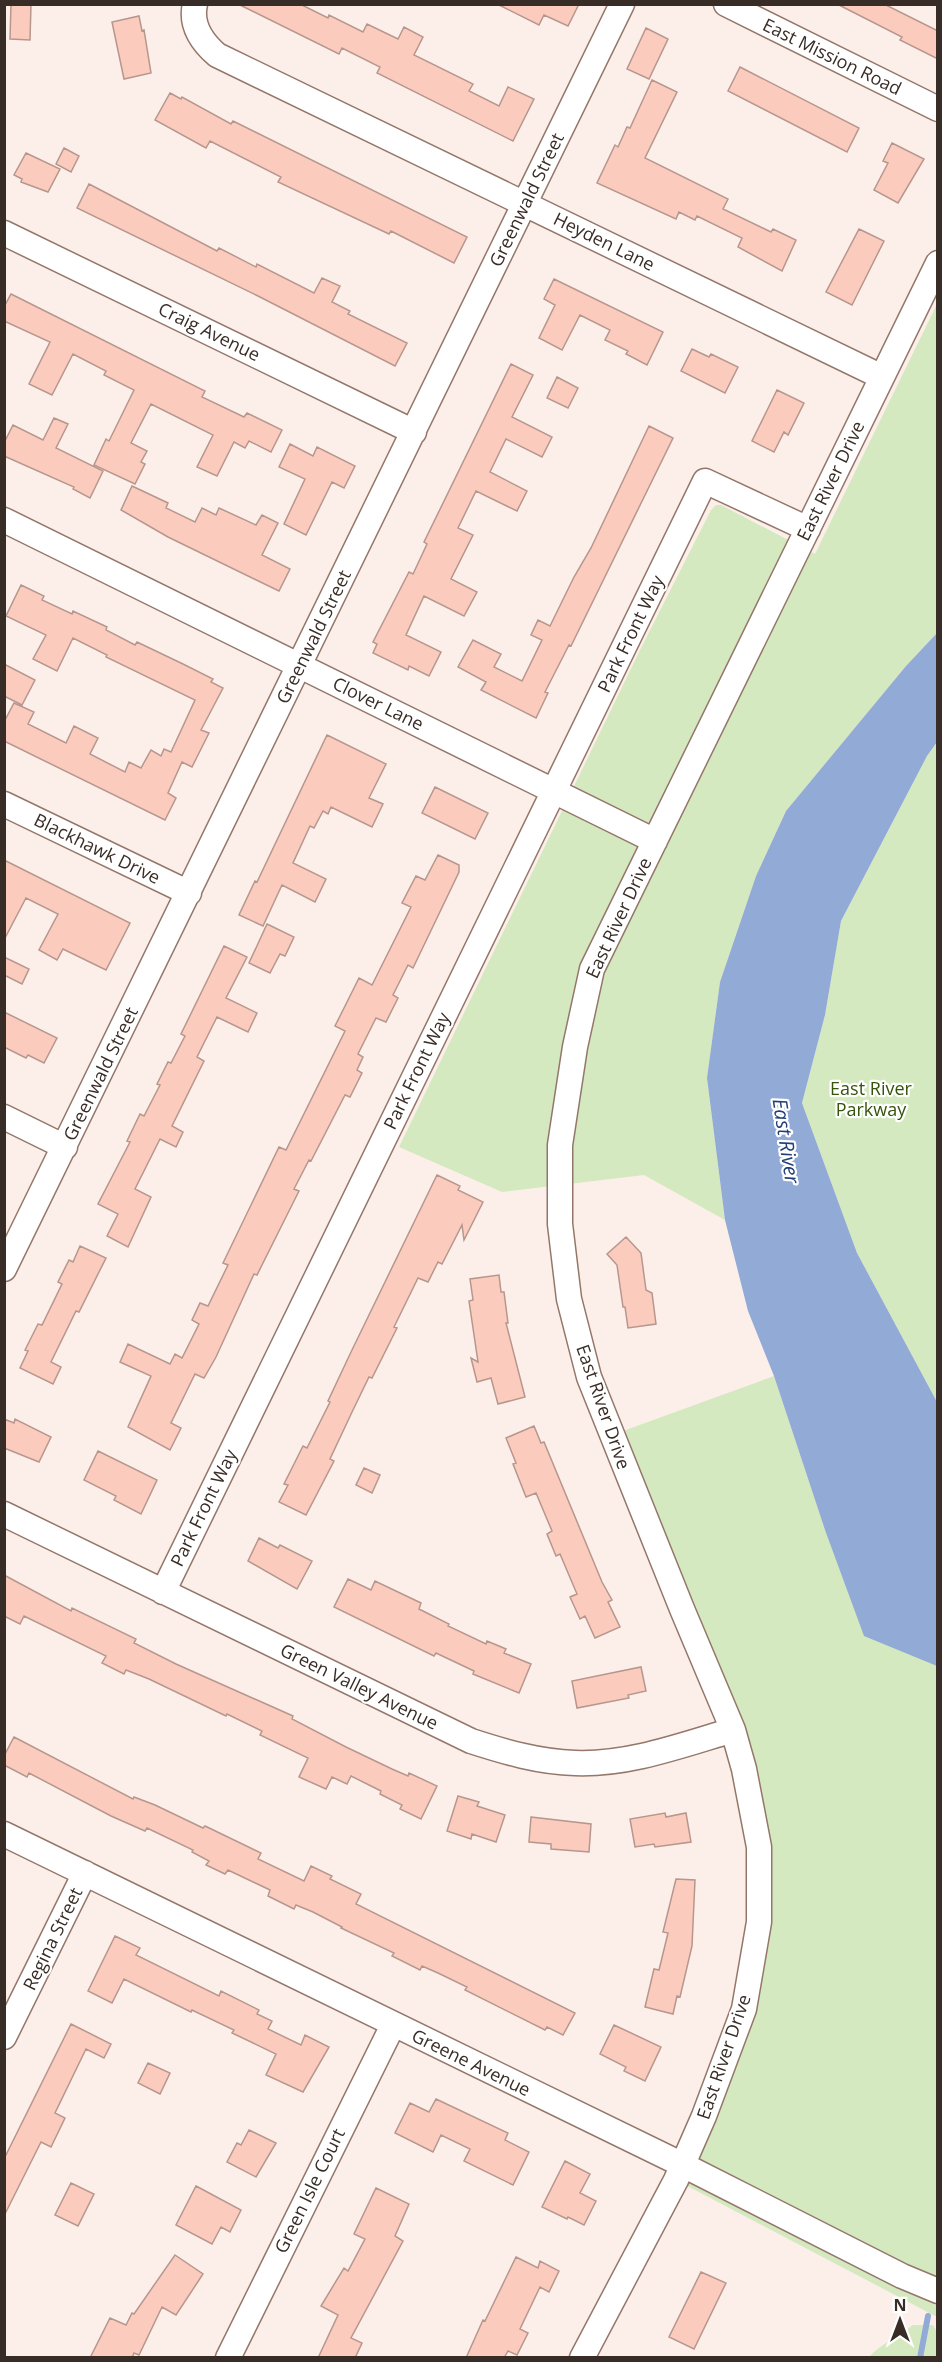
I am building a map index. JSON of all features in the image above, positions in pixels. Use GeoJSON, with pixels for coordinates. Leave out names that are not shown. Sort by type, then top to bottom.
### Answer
{"type":"FeatureCollection","features":[{"type":"Feature","properties":{"kind":"street","name":"Heyden Lane"},"geometry":{"type":"LineString","coordinates":[[195,4],[195,24],[200,37],[217,55],[882,377]]}},
{"type":"Feature","properties":{"kind":"street","name":"Greenwald Street"},"geometry":{"type":"LineString","coordinates":[[4,1269],[622,4]]}},
{"type":"Feature","properties":{"kind":"street","name":"East Mission Road"},"geometry":{"type":"LineString","coordinates":[[726,4],[938,109]]}},
{"type":"Feature","properties":{"kind":"street","name":"Craig Avenue"},"geometry":{"type":"LineString","coordinates":[[4,233],[414,432]]}},
{"type":"Feature","properties":{"kind":"street","name":"East River Drive"},"geometry":{"type":"LineString","coordinates":[[582,2358],[683,2165],[744,2009],[759,1922],[759,1847],[744,1768],[733,1730],[589,1377],[569,1299],[560,1224],[560,1146],[575,1047],[592,969],[938,263]]}},
{"type":"Feature","properties":{"kind":"street","name":"Park Front Way"},"geometry":{"type":"LineString","coordinates":[[163,1592],[705,482],[808,529]]}},
{"type":"Feature","properties":{"kind":"street","name":"Clover Lane"},"geometry":{"type":"LineString","coordinates":[[4,520],[655,841]]}},
{"type":"Feature","properties":{"kind":"street","name":"Blackhawk Drive"},"geometry":{"type":"LineString","coordinates":[[4,804],[189,893]]}},
{"type":"Feature","properties":{"kind":"street"},"geometry":{"type":"LineString","coordinates":[[4,1117],[64,1147]]}},
{"type":"Feature","properties":{"kind":"street","name":"Green Valley Avenue"},"geometry":{"type":"LineString","coordinates":[[4,1514],[471,1741],[506,1752],[575,1764],[609,1762],[733,1730]]}},
{"type":"Feature","properties":{"kind":"street","name":"Greene Avenue"},"geometry":{"type":"LineString","coordinates":[[4,1834],[683,2165],[902,2276],[938,2291]]}},
{"type":"Feature","properties":{"kind":"street","name":"Regina Street"},"geometry":{"type":"LineString","coordinates":[[4,2037],[85,1873]]}},
{"type":"Feature","properties":{"kind":"street","name":"Green Isle Court"},"geometry":{"type":"LineString","coordinates":[[228,2358],[393,2025]]}},
{"type":"Feature","properties":{"kind":"green space"},"geometry":{"type":"Polygon","coordinates":[[[937,304],[937,633],[906,666],[786,811],[756,876],[720,982],[707,1078],[725,1220],[644,1175],[502,1192],[399,1147],[641,648],[711,510],[716,505],[721,505],[815,554],[937,304]]]}},
{"type":"Feature","properties":{"kind":"green space","name":"East River Parkway"},"geometry":{"type":"Polygon","coordinates":[[[937,742],[937,1402],[857,1253],[802,1103],[825,1015],[841,921],[927,756],[937,742]]]}},
{"type":"Feature","properties":{"kind":"green space"},"geometry":{"type":"Polygon","coordinates":[[[774,1376],[825,1530],[937,1666],[937,2317],[676,2180],[709,2102],[759,1922],[744,1769],[612,1435],[774,1376]]]}},
{"type":"Feature","properties":{"kind":"green space"},"geometry":{"type":"Polygon","coordinates":[[[913,2325],[933,2325],[937,2332],[937,2357],[869,2357],[879,2348],[913,2325]]]}},
{"type":"Feature","properties":{"kind":"water","name":"East River"},"geometry":{"type":"Polygon","coordinates":[[[937,633],[937,742],[927,756],[841,921],[825,1015],[802,1103],[857,1253],[937,1402],[937,1666],[864,1636],[825,1530],[774,1376],[748,1311],[725,1220],[707,1078],[720,982],[756,876],[786,811],[906,666],[937,633]]]}},
{"type":"Feature","properties":{"kind":"building"},"geometry":{"type":"Polygon","coordinates":[[[11,4],[31,4],[30,40],[10,39],[11,4]]]}},
{"type":"Feature","properties":{"kind":"building"},"geometry":{"type":"Polygon","coordinates":[[[238,4],[300,4],[363,32],[367,24],[398,39],[404,27],[423,37],[414,55],[473,84],[469,91],[499,106],[508,87],[534,99],[513,141],[377,73],[380,67],[342,48],[339,54],[238,4]]]}},
{"type":"Feature","properties":{"kind":"building"},"geometry":{"type":"Polygon","coordinates":[[[497,4],[579,4],[568,26],[544,15],[539,25],[497,4]]]}},
{"type":"Feature","properties":{"kind":"building"},"geometry":{"type":"Polygon","coordinates":[[[837,4],[884,4],[938,31],[938,59],[900,40],[902,37],[837,4]]]}},
{"type":"Feature","properties":{"kind":"building"},"geometry":{"type":"Polygon","coordinates":[[[139,16],[142,31],[144,30],[151,73],[124,79],[112,22],[139,16]]]}},
{"type":"Feature","properties":{"kind":"building"},"geometry":{"type":"Polygon","coordinates":[[[646,28],[668,39],[649,79],[627,69],[646,28]]]}},
{"type":"Feature","properties":{"kind":"building"},"geometry":{"type":"Polygon","coordinates":[[[740,67],[859,128],[847,152],[728,91],[740,67]]]}},
{"type":"Feature","properties":{"kind":"building"},"geometry":{"type":"Polygon","coordinates":[[[652,80],[677,92],[645,158],[728,199],[723,209],[771,232],[773,229],[796,240],[782,271],[738,247],[742,238],[697,216],[695,220],[679,212],[676,219],[597,183],[615,145],[618,147],[627,127],[630,128],[652,80]]]}},
{"type":"Feature","properties":{"kind":"building"},"geometry":{"type":"Polygon","coordinates":[[[170,93],[181,99],[182,97],[231,124],[233,121],[467,237],[454,263],[391,231],[389,234],[278,182],[281,177],[210,141],[206,148],[155,120],[170,93]]]}},
{"type":"Feature","properties":{"kind":"building"},"geometry":{"type":"Polygon","coordinates":[[[892,143],[924,159],[898,203],[874,190],[888,163],[883,161],[892,143]]]}},
{"type":"Feature","properties":{"kind":"building"},"geometry":{"type":"Polygon","coordinates":[[[64,148],[79,156],[71,172],[56,164],[64,148]]]}},
{"type":"Feature","properties":{"kind":"building"},"geometry":{"type":"Polygon","coordinates":[[[26,153],[60,169],[48,192],[21,182],[22,179],[14,175],[26,153]]]}},
{"type":"Feature","properties":{"kind":"building"},"geometry":{"type":"Polygon","coordinates":[[[89,184],[217,251],[219,248],[256,267],[257,264],[314,293],[322,278],[340,286],[332,302],[350,311],[348,314],[407,343],[395,366],[77,208],[89,184]]]}},
{"type":"Feature","properties":{"kind":"building"},"geometry":{"type":"Polygon","coordinates":[[[859,229],[884,241],[852,305],[826,292],[859,229]]]}},
{"type":"Feature","properties":{"kind":"building"},"geometry":{"type":"Polygon","coordinates":[[[554,279],[663,332],[647,365],[626,354],[628,351],[605,340],[610,330],[580,315],[562,350],[539,338],[555,305],[544,299],[554,279]]]}},
{"type":"Feature","properties":{"kind":"building"},"geometry":{"type":"Polygon","coordinates":[[[11,294],[205,391],[202,397],[244,417],[247,413],[282,430],[271,452],[249,441],[245,448],[234,442],[217,476],[197,467],[213,435],[151,404],[131,443],[147,451],[141,462],[145,464],[135,484],[94,465],[106,439],[109,441],[134,390],[104,375],[106,371],[73,354],[52,395],[29,384],[50,342],[4,321],[4,307],[11,294]]]}},
{"type":"Feature","properties":{"kind":"building"},"geometry":{"type":"Polygon","coordinates":[[[692,349],[709,357],[711,354],[738,367],[725,393],[681,371],[692,349]]]}},
{"type":"Feature","properties":{"kind":"building"},"geometry":{"type":"Polygon","coordinates":[[[511,364],[533,375],[512,417],[552,437],[542,457],[506,439],[490,472],[527,491],[517,511],[476,491],[458,528],[473,535],[451,579],[477,592],[464,616],[424,596],[406,635],[441,652],[429,676],[409,666],[408,670],[373,653],[377,644],[373,642],[409,572],[413,574],[427,544],[424,542],[511,364]]]}},
{"type":"Feature","properties":{"kind":"building"},"geometry":{"type":"Polygon","coordinates":[[[557,377],[578,388],[568,408],[547,398],[557,377]]]}},
{"type":"Feature","properties":{"kind":"building"},"geometry":{"type":"Polygon","coordinates":[[[777,390],[804,403],[788,435],[784,432],[774,452],[752,441],[777,390]]]}},
{"type":"Feature","properties":{"kind":"building"},"geometry":{"type":"Polygon","coordinates":[[[54,418],[68,424],[56,448],[103,471],[90,498],[73,489],[74,487],[4,456],[4,443],[13,425],[43,440],[54,418]]]}},
{"type":"Feature","properties":{"kind":"building"},"geometry":{"type":"Polygon","coordinates":[[[649,426],[673,438],[571,646],[569,645],[545,692],[548,693],[536,718],[481,690],[486,682],[458,667],[473,640],[501,654],[494,667],[522,681],[542,640],[531,635],[538,620],[550,626],[591,548],[649,426]]]}},
{"type":"Feature","properties":{"kind":"building"},"geometry":{"type":"Polygon","coordinates":[[[290,444],[313,456],[317,447],[355,466],[344,488],[332,482],[306,535],[284,524],[305,479],[279,467],[290,444]]]}},
{"type":"Feature","properties":{"kind":"building"},"geometry":{"type":"Polygon","coordinates":[[[132,486],[168,503],[166,508],[195,522],[202,508],[216,515],[219,508],[256,525],[262,515],[278,523],[262,555],[290,569],[279,591],[168,537],[121,510],[132,486]]]}},
{"type":"Feature","properties":{"kind":"building"},"geometry":{"type":"Polygon","coordinates":[[[21,585],[44,596],[42,600],[107,627],[106,630],[135,645],[137,642],[213,679],[211,682],[223,688],[201,730],[209,733],[192,767],[182,762],[168,793],[176,798],[165,820],[4,741],[4,722],[14,703],[34,712],[28,724],[66,743],[74,726],[98,738],[90,754],[125,772],[129,762],[141,768],[151,750],[161,756],[164,749],[171,752],[195,700],[106,657],[107,655],[73,638],[57,671],[33,659],[46,635],[6,616],[21,585]]]}},
{"type":"Feature","properties":{"kind":"building"},"geometry":{"type":"Polygon","coordinates":[[[4,664],[35,680],[22,705],[4,696],[4,664]]]}},
{"type":"Feature","properties":{"kind":"building"},"geometry":{"type":"Polygon","coordinates":[[[327,735],[386,764],[369,798],[383,804],[372,827],[331,807],[328,814],[323,811],[314,828],[310,826],[293,863],[326,879],[315,902],[282,885],[263,926],[239,915],[327,735]]]}},
{"type":"Feature","properties":{"kind":"building"},"geometry":{"type":"Polygon","coordinates":[[[435,787],[488,813],[475,839],[422,813],[435,787]]]}},
{"type":"Feature","properties":{"kind":"building"},"geometry":{"type":"Polygon","coordinates":[[[438,855],[459,865],[459,872],[413,968],[408,965],[393,995],[398,998],[386,1022],[376,1018],[358,1054],[363,1057],[357,1070],[362,1073],[350,1097],[345,1095],[294,1189],[299,1191],[257,1275],[254,1274],[216,1357],[204,1378],[195,1374],[171,1423],[181,1428],[170,1450],[128,1427],[151,1376],[120,1362],[128,1344],[170,1364],[175,1354],[182,1358],[199,1324],[192,1320],[200,1303],[208,1306],[228,1265],[223,1263],[279,1147],[286,1150],[345,1031],[335,1026],[359,978],[372,985],[411,907],[402,903],[416,876],[425,880],[438,855]]]}},
{"type":"Feature","properties":{"kind":"building"},"geometry":{"type":"Polygon","coordinates":[[[4,860],[130,923],[106,970],[63,949],[57,960],[39,950],[58,914],[26,898],[4,940],[4,860]]]}},
{"type":"Feature","properties":{"kind":"building"},"geometry":{"type":"Polygon","coordinates":[[[267,924],[294,937],[285,956],[280,954],[270,973],[249,963],[267,924]]]}},
{"type":"Feature","properties":{"kind":"building"},"geometry":{"type":"Polygon","coordinates":[[[224,946],[247,957],[226,998],[257,1013],[248,1032],[217,1017],[197,1057],[204,1061],[172,1126],[183,1132],[176,1147],[160,1139],[135,1189],[151,1197],[128,1247],[107,1236],[118,1214],[98,1204],[130,1142],[127,1141],[140,1114],[144,1116],[160,1085],[157,1084],[168,1062],[171,1063],[185,1036],[181,1034],[224,946]]]}},
{"type":"Feature","properties":{"kind":"building"},"geometry":{"type":"Polygon","coordinates":[[[4,957],[29,969],[22,984],[4,975],[4,957]]]}},
{"type":"Feature","properties":{"kind":"building"},"geometry":{"type":"Polygon","coordinates":[[[4,1012],[57,1038],[44,1063],[28,1055],[26,1058],[4,1047],[4,1012]]]}},
{"type":"Feature","properties":{"kind":"building"},"geometry":{"type":"Polygon","coordinates":[[[437,1175],[460,1186],[458,1190],[483,1202],[464,1240],[462,1225],[442,1264],[438,1262],[428,1282],[418,1278],[394,1327],[397,1328],[372,1378],[369,1377],[330,1459],[334,1461],[306,1515],[279,1502],[288,1485],[284,1484],[303,1446],[307,1448],[330,1402],[328,1401],[351,1352],[437,1175]]]}},
{"type":"Feature","properties":{"kind":"building"},"geometry":{"type":"Polygon","coordinates":[[[626,1237],[641,1253],[646,1290],[652,1293],[656,1324],[628,1328],[617,1265],[607,1254],[626,1237]]]}},
{"type":"Feature","properties":{"kind":"building"},"geometry":{"type":"Polygon","coordinates":[[[80,1246],[106,1258],[51,1362],[61,1367],[53,1384],[20,1368],[28,1351],[25,1350],[38,1324],[42,1325],[62,1284],[58,1282],[69,1260],[73,1262],[80,1246]]]}},
{"type":"Feature","properties":{"kind":"building"},"geometry":{"type":"Polygon","coordinates":[[[499,1275],[501,1292],[504,1292],[508,1323],[506,1323],[525,1397],[498,1404],[491,1378],[477,1382],[471,1358],[478,1362],[469,1301],[473,1300],[470,1279],[499,1275]]]}},
{"type":"Feature","properties":{"kind":"building"},"geometry":{"type":"Polygon","coordinates":[[[4,1419],[14,1423],[15,1419],[51,1437],[39,1462],[4,1448],[4,1419]]]}},
{"type":"Feature","properties":{"kind":"building"},"geometry":{"type":"Polygon","coordinates":[[[534,1426],[541,1443],[544,1442],[602,1582],[612,1600],[608,1602],[620,1627],[595,1638],[585,1616],[580,1619],[570,1597],[577,1594],[560,1554],[556,1556],[547,1534],[552,1531],[536,1493],[526,1497],[513,1464],[516,1463],[506,1438],[534,1426]]]}},
{"type":"Feature","properties":{"kind":"building"},"geometry":{"type":"Polygon","coordinates":[[[98,1451],[157,1480],[141,1514],[114,1500],[116,1496],[84,1480],[98,1451]]]}},
{"type":"Feature","properties":{"kind":"building"},"geometry":{"type":"Polygon","coordinates":[[[364,1468],[380,1475],[372,1493],[356,1485],[364,1468]]]}},
{"type":"Feature","properties":{"kind":"building"},"geometry":{"type":"Polygon","coordinates":[[[259,1538],[278,1548],[280,1545],[312,1561],[297,1589],[248,1561],[259,1538]]]}},
{"type":"Feature","properties":{"kind":"building"},"geometry":{"type":"Polygon","coordinates":[[[4,1575],[71,1611],[72,1608],[136,1639],[134,1643],[176,1664],[293,1716],[292,1719],[346,1747],[408,1776],[409,1773],[437,1786],[421,1819],[400,1809],[402,1805],[380,1794],[381,1791],[351,1776],[347,1784],[332,1777],[326,1789],[299,1777],[308,1758],[260,1735],[262,1731],[149,1679],[126,1670],[124,1674],[102,1663],[106,1656],[24,1616],[20,1624],[4,1616],[4,1575]]]}},
{"type":"Feature","properties":{"kind":"building"},"geometry":{"type":"Polygon","coordinates":[[[348,1579],[371,1590],[375,1581],[421,1603],[419,1609],[449,1624],[448,1626],[486,1644],[487,1641],[506,1649],[504,1653],[531,1664],[519,1693],[473,1674],[474,1671],[436,1653],[434,1656],[334,1607],[348,1579]]]}},
{"type":"Feature","properties":{"kind":"building"},"geometry":{"type":"Polygon","coordinates":[[[641,1667],[646,1691],[628,1695],[629,1698],[577,1708],[572,1681],[641,1667]]]}},
{"type":"Feature","properties":{"kind":"building"},"geometry":{"type":"Polygon","coordinates":[[[14,1737],[133,1799],[134,1797],[155,1805],[203,1828],[205,1826],[261,1853],[258,1859],[304,1881],[311,1866],[332,1876],[330,1879],[361,1894],[356,1904],[575,2013],[563,2035],[547,2027],[545,2030],[465,1990],[467,1987],[422,1966],[420,1970],[392,1956],[394,1953],[313,1912],[296,1905],[294,1909],[268,1896],[270,1890],[228,1870],[225,1874],[206,1865],[209,1861],[192,1852],[193,1850],[147,1828],[145,1831],[111,1816],[29,1773],[27,1777],[4,1765],[4,1756],[14,1737]]]}},
{"type":"Feature","properties":{"kind":"building"},"geometry":{"type":"Polygon","coordinates":[[[458,1796],[479,1802],[477,1806],[505,1815],[496,1842],[472,1834],[471,1839],[447,1831],[458,1796]]]}},
{"type":"Feature","properties":{"kind":"building"},"geometry":{"type":"Polygon","coordinates":[[[665,1813],[666,1817],[686,1813],[691,1842],[635,1847],[630,1819],[665,1813]]]}},
{"type":"Feature","properties":{"kind":"building"},"geometry":{"type":"Polygon","coordinates":[[[531,1817],[591,1824],[589,1852],[551,1849],[551,1844],[529,1842],[531,1817]]]}},
{"type":"Feature","properties":{"kind":"building"},"geometry":{"type":"Polygon","coordinates":[[[676,1879],[695,1880],[692,1946],[680,1997],[677,1996],[673,2014],[645,2007],[654,1969],[659,1970],[668,1933],[663,1932],[676,1879]]]}},
{"type":"Feature","properties":{"kind":"building"},"geometry":{"type":"Polygon","coordinates":[[[115,1936],[140,1948],[136,1955],[219,1996],[221,1991],[259,2010],[257,2014],[272,2021],[268,2029],[301,2045],[305,2035],[329,2047],[303,2092],[266,2075],[276,2054],[232,2033],[234,2030],[192,2010],[191,2012],[124,1979],[112,2003],[88,1991],[115,1936]]]}},
{"type":"Feature","properties":{"kind":"building"},"geometry":{"type":"Polygon","coordinates":[[[71,2024],[111,2044],[104,2058],[86,2049],[55,2113],[65,2118],[51,2147],[41,2142],[4,2216],[4,2159],[71,2024]]]}},
{"type":"Feature","properties":{"kind":"building"},"geometry":{"type":"Polygon","coordinates":[[[614,2025],[661,2047],[645,2081],[624,2071],[626,2067],[600,2054],[614,2025]]]}},
{"type":"Feature","properties":{"kind":"building"},"geometry":{"type":"Polygon","coordinates":[[[148,2063],[170,2073],[160,2094],[138,2083],[148,2063]]]}},
{"type":"Feature","properties":{"kind":"building"},"geometry":{"type":"Polygon","coordinates":[[[436,2099],[508,2133],[505,2140],[529,2152],[513,2185],[464,2161],[470,2149],[441,2135],[433,2152],[395,2133],[410,2103],[429,2112],[436,2099]]]}},
{"type":"Feature","properties":{"kind":"building"},"geometry":{"type":"Polygon","coordinates":[[[249,2130],[276,2143],[256,2177],[227,2162],[237,2143],[241,2145],[249,2130]]]}},
{"type":"Feature","properties":{"kind":"building"},"geometry":{"type":"Polygon","coordinates":[[[565,2161],[590,2174],[580,2193],[596,2201],[584,2225],[542,2207],[565,2161]]]}},
{"type":"Feature","properties":{"kind":"building"},"geometry":{"type":"Polygon","coordinates":[[[71,2183],[94,2194],[78,2226],[55,2215],[71,2183]]]}},
{"type":"Feature","properties":{"kind":"building"},"geometry":{"type":"Polygon","coordinates":[[[196,2186],[241,2210],[230,2232],[221,2227],[212,2244],[176,2225],[196,2186]]]}},
{"type":"Feature","properties":{"kind":"building"},"geometry":{"type":"Polygon","coordinates":[[[376,2188],[409,2204],[395,2236],[403,2241],[351,2338],[362,2343],[355,2358],[318,2358],[338,2315],[321,2306],[344,2268],[348,2271],[365,2239],[354,2234],[376,2188]]]}},
{"type":"Feature","properties":{"kind":"building"},"geometry":{"type":"Polygon","coordinates":[[[175,2255],[203,2274],[176,2315],[162,2307],[139,2355],[134,2353],[132,2358],[90,2358],[110,2318],[126,2325],[132,2313],[134,2314],[175,2255]]]}},
{"type":"Feature","properties":{"kind":"building"},"geometry":{"type":"Polygon","coordinates":[[[516,2257],[538,2268],[540,2261],[559,2271],[549,2292],[540,2287],[520,2329],[528,2333],[517,2355],[508,2351],[504,2358],[466,2358],[483,2320],[485,2321],[516,2257]]]}},
{"type":"Feature","properties":{"kind":"building"},"geometry":{"type":"Polygon","coordinates":[[[701,2272],[726,2283],[694,2349],[669,2337],[701,2272]]]}},
{"type":"Feature","properties":{"kind":"waterway"},"geometry":{"type":"LineString","coordinates":[[920,2358],[928,2316]]}}]}
